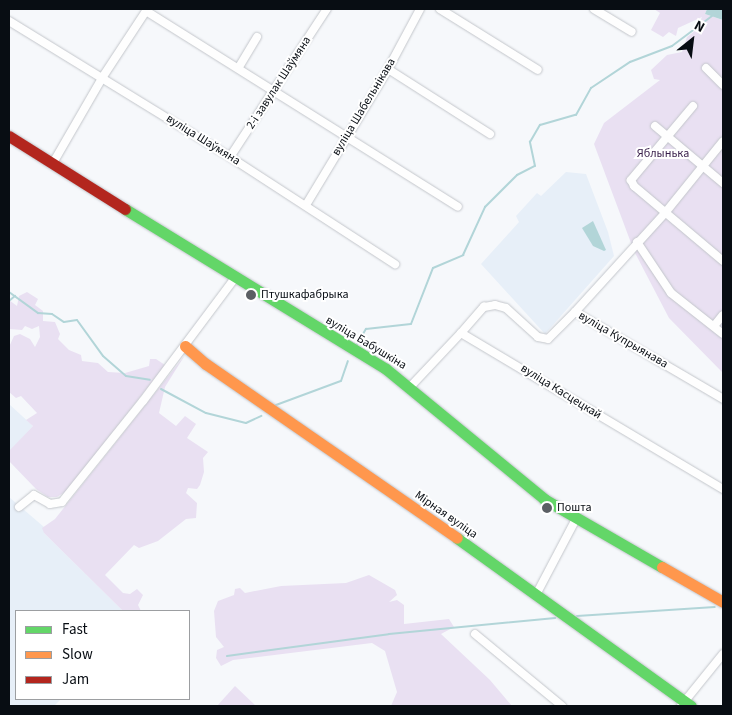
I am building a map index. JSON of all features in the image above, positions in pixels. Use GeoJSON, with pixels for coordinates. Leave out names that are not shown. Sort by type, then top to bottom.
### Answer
{"type":"FeatureCollection","features":[{"type":"Feature","properties":{"kind":"street","name":"2-і завулак Шаўмяна"},"geometry":{"type":"LineString","coordinates":[[230,156],[276,91],[327,9]]}},
{"type":"Feature","properties":{"kind":"street","name":"вуліца Шабельнікава"},"geometry":{"type":"LineString","coordinates":[[306,204],[388,69],[417,9]]}},
{"type":"Feature","properties":{"kind":"street"},"geometry":{"type":"LineString","coordinates":[[440,9],[538,70]]}},
{"type":"Feature","properties":{"kind":"street"},"geometry":{"type":"LineString","coordinates":[[594,9],[632,32]]}},
{"type":"Feature","properties":{"kind":"street"},"geometry":{"type":"LineString","coordinates":[[53,163],[102,78],[147,10],[458,207]]}},
{"type":"Feature","properties":{"kind":"street","name":"вуліца Шаўмяна"},"geometry":{"type":"LineString","coordinates":[[9,21],[230,156],[395,264]]}},
{"type":"Feature","properties":{"kind":"street"},"geometry":{"type":"LineString","coordinates":[[239,67],[257,36]]}},
{"type":"Feature","properties":{"kind":"street"},"geometry":{"type":"LineString","coordinates":[[706,68],[723,85]]}},
{"type":"Feature","properties":{"kind":"street"},"geometry":{"type":"LineString","coordinates":[[388,69],[490,134]]}},
{"type":"Feature","properties":{"kind":"street"},"geometry":{"type":"LineString","coordinates":[[693,106],[631,180],[665,212],[723,261]]}},
{"type":"Feature","properties":{"kind":"street"},"geometry":{"type":"LineString","coordinates":[[655,126],[723,183]]}},
{"type":"Feature","properties":{"kind":"street","name":"вуліца Бабушкіна"},"geometry":{"type":"LineString","coordinates":[[9,136],[411,386],[522,484],[576,519],[722,599]]}},
{"type":"Feature","properties":{"kind":"street"},"geometry":{"type":"LineString","coordinates":[[575,312],[665,212],[723,141]]}},
{"type":"Feature","properties":{"kind":"street"},"geometry":{"type":"LineString","coordinates":[[636,242],[671,293],[723,334]]}},
{"type":"Feature","properties":{"kind":"street"},"geometry":{"type":"LineString","coordinates":[[18,507],[34,495],[50,504],[62,502],[185,346],[235,278]]}},
{"type":"Feature","properties":{"kind":"street","name":"вуліца Купрыянава"},"geometry":{"type":"LineString","coordinates":[[461,333],[484,308],[495,304],[506,308],[538,337],[548,339],[575,312],[723,399]]}},
{"type":"Feature","properties":{"kind":"street"},"geometry":{"type":"LineString","coordinates":[[714,326],[723,315]]}},
{"type":"Feature","properties":{"kind":"street"},"geometry":{"type":"LineString","coordinates":[[411,386],[461,333]]}},
{"type":"Feature","properties":{"kind":"street","name":"вуліца Касцецкай"},"geometry":{"type":"LineString","coordinates":[[461,333],[721,488]]}},
{"type":"Feature","properties":{"kind":"street","name":"Мірная вуліца"},"geometry":{"type":"LineString","coordinates":[[185,346],[206,364],[537,593],[686,704]]}},
{"type":"Feature","properties":{"kind":"street"},"geometry":{"type":"LineString","coordinates":[[721,488],[723,479]]}},
{"type":"Feature","properties":{"kind":"street"},"geometry":{"type":"LineString","coordinates":[[537,593],[576,519]]}},
{"type":"Feature","properties":{"kind":"street"},"geometry":{"type":"LineString","coordinates":[[475,634],[562,706]]}},
{"type":"Feature","properties":{"kind":"street"},"geometry":{"type":"LineString","coordinates":[[686,704],[723,654]]}},
{"type":"Feature","properties":{"kind":"shaded area"},"geometry":{"type":"Polygon","coordinates":[[[566,172],[586,174],[608,232],[614,256],[545,334],[481,264],[519,222],[516,216],[537,193],[541,196],[566,172]]]}},
{"type":"Feature","properties":{"kind":"shaded area"},"geometry":{"type":"Polygon","coordinates":[[[9,404],[33,426],[10,451],[9,462],[9,404]]]}},
{"type":"Feature","properties":{"kind":"shaded area"},"geometry":{"type":"Polygon","coordinates":[[[9,497],[44,527],[44,533],[122,610],[15,610],[15,700],[60,700],[54,706],[9,706],[9,497]]]}},
{"type":"Feature","properties":{"kind":"green space","name":"Яблынька"},"geometry":{"type":"Polygon","coordinates":[[[654,9],[707,9],[705,14],[723,20],[723,373],[669,318],[634,251],[594,144],[604,123],[660,80],[654,79],[651,70],[667,55],[682,52],[687,37],[696,30],[702,17],[678,28],[676,36],[669,32],[663,37],[651,30],[660,13],[654,9]]]}},
{"type":"Feature","properties":{"kind":"green space"},"geometry":{"type":"Polygon","coordinates":[[[27,292],[38,299],[35,305],[43,311],[43,321],[55,322],[60,334],[58,339],[69,350],[81,355],[82,361],[98,363],[108,372],[125,373],[149,366],[150,359],[156,359],[165,365],[68,490],[57,497],[48,497],[36,489],[9,461],[9,451],[33,426],[26,420],[37,413],[21,396],[16,398],[9,392],[9,347],[14,336],[20,334],[30,339],[35,347],[40,337],[39,326],[32,329],[25,326],[22,330],[9,329],[9,300],[17,306],[19,296],[27,292]]]}},
{"type":"Feature","properties":{"kind":"green space"},"geometry":{"type":"Polygon","coordinates":[[[185,355],[165,387],[159,413],[176,426],[185,416],[196,424],[187,438],[208,452],[203,458],[204,472],[200,485],[197,489],[188,488],[186,493],[197,503],[196,518],[186,519],[158,541],[139,548],[134,545],[105,575],[123,593],[130,594],[137,589],[143,595],[138,605],[140,610],[122,610],[44,533],[42,528],[55,519],[185,355]]]}},
{"type":"Feature","properties":{"kind":"green space"},"geometry":{"type":"Polygon","coordinates":[[[369,575],[395,590],[397,595],[389,602],[397,600],[404,605],[404,624],[449,619],[454,627],[441,634],[490,680],[512,706],[391,706],[397,692],[385,651],[372,643],[233,660],[221,666],[216,658],[217,650],[224,647],[216,637],[214,611],[218,601],[234,595],[235,589],[240,588],[245,593],[281,586],[346,583],[369,575]]]}},
{"type":"Feature","properties":{"kind":"green space"},"geometry":{"type":"Polygon","coordinates":[[[235,686],[256,706],[217,706],[235,686]]]}},
{"type":"Feature","properties":{"kind":"water"},"geometry":{"type":"Polygon","coordinates":[[[707,9],[723,9],[723,20],[705,14],[707,9]]]}},
{"type":"Feature","properties":{"kind":"water"},"geometry":{"type":"Polygon","coordinates":[[[593,221],[606,250],[604,251],[593,246],[582,228],[593,221]]]}},
{"type":"Feature","properties":{"kind":"waterway"},"geometry":{"type":"LineString","coordinates":[[356,346],[366,329],[411,324],[433,268],[463,255],[485,207],[517,175],[535,166],[530,142],[540,125],[576,115],[591,88],[630,62],[672,46],[712,16]]}},
{"type":"Feature","properties":{"kind":"waterway"},"geometry":{"type":"LineString","coordinates":[[9,292],[38,313],[52,314],[64,322],[77,320],[103,356],[126,376],[150,380]]}},
{"type":"Feature","properties":{"kind":"waterway"},"geometry":{"type":"LineString","coordinates":[[9,301],[15,296]]}},
{"type":"Feature","properties":{"kind":"waterway"},"geometry":{"type":"LineString","coordinates":[[276,405],[341,381],[348,361]]}},
{"type":"Feature","properties":{"kind":"waterway"},"geometry":{"type":"LineString","coordinates":[[161,389],[206,413],[246,423],[261,416]]}},
{"type":"Feature","properties":{"kind":"waterway"},"geometry":{"type":"LineString","coordinates":[[577,616],[715,607]]}},
{"type":"Feature","properties":{"kind":"waterway"},"geometry":{"type":"LineString","coordinates":[[227,656],[389,634],[555,618]]}},
{"type":"Feature","properties":{"kind":"traffic: fast"},"geometry":{"type":"LineString","coordinates":[[125,209],[386,369],[544,499],[662,567]]}},
{"type":"Feature","properties":{"kind":"traffic: fast"},"geometry":{"type":"LineString","coordinates":[[457,538],[691,706]]}},
{"type":"Feature","properties":{"kind":"traffic: slow"},"geometry":{"type":"LineString","coordinates":[[185,346],[206,364],[457,538]]}},
{"type":"Feature","properties":{"kind":"traffic: slow"},"geometry":{"type":"LineString","coordinates":[[662,567],[723,602]]}},
{"type":"Feature","properties":{"kind":"traffic: jam"},"geometry":{"type":"LineString","coordinates":[[9,136],[125,209]]}},
{"type":"Feature","properties":{"kind":"place","name":"Птушкафабрыка"},"geometry":{"type":"Point","coordinates":[251,295]}},
{"type":"Feature","properties":{"kind":"place","name":"Пошта"},"geometry":{"type":"Point","coordinates":[547,508]}}]}
